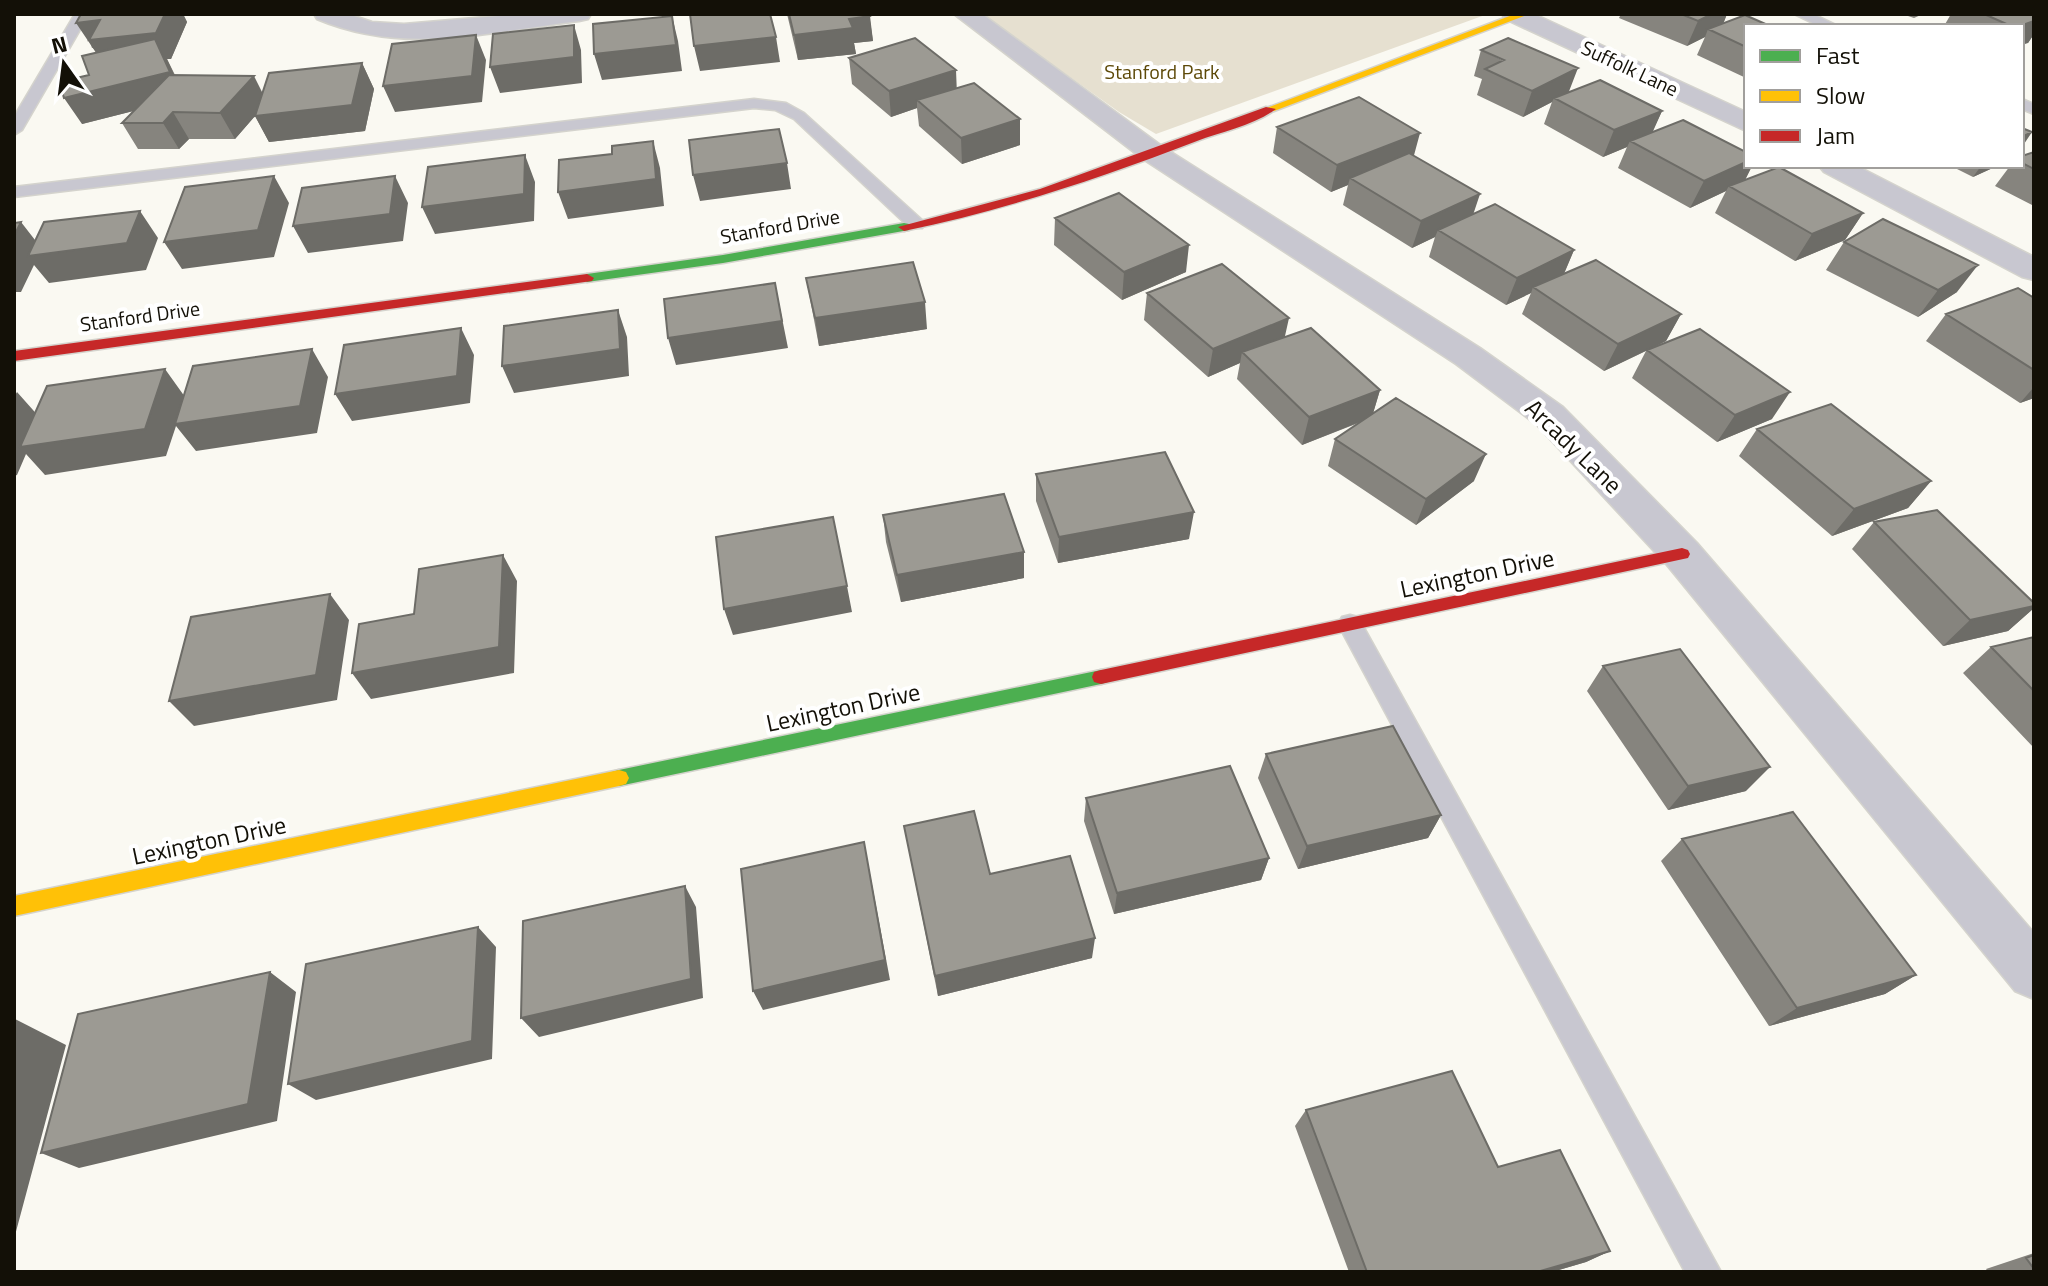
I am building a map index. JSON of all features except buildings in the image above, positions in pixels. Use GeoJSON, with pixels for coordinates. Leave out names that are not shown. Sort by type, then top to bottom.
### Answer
{"type":"FeatureCollection","features":[{"type":"Feature","properties":{"kind":"street"},"geometry":{"type":"LineString","coordinates":[[326,14],[378,31],[430,30],[579,14]]}},
{"type":"Feature","properties":{"kind":"street","name":"Arcady Lane"},"geometry":{"type":"LineString","coordinates":[[966,14],[1153,153],[1468,356],[1550,416],[1682,554],[2034,973]]}},
{"type":"Feature","properties":{"kind":"street","name":"Stanford Drive"},"geometry":{"type":"LineString","coordinates":[[14,356],[723,259],[971,215],[1153,153],[1519,15]]}},
{"type":"Feature","properties":{"kind":"street","name":"Suffolk Lane"},"geometry":{"type":"LineString","coordinates":[[1519,15],[1744,122]]}},
{"type":"Feature","properties":{"kind":"street"},"geometry":{"type":"LineString","coordinates":[[1838,168],[2034,270]]}},
{"type":"Feature","properties":{"kind":"street","name":"Lexington Drive"},"geometry":{"type":"LineString","coordinates":[[14,906],[1682,554]]}},
{"type":"Feature","properties":{"kind":"lane"},"geometry":{"type":"LineString","coordinates":[[14,130],[82,14]]}},
{"type":"Feature","properties":{"kind":"lane"},"geometry":{"type":"LineString","coordinates":[[1801,14],[1826,24]]}},
{"type":"Feature","properties":{"kind":"lane"},"geometry":{"type":"LineString","coordinates":[[14,192],[732,104],[769,103],[788,108],[799,116],[916,224]]}},
{"type":"Feature","properties":{"kind":"lane"},"geometry":{"type":"LineString","coordinates":[[1350,624],[1704,1272]]}},
{"type":"Feature","properties":{"kind":"green space","name":"Stanford Park"},"geometry":{"type":"Polygon","coordinates":[[[981,14],[1485,15],[1156,134],[1119,112],[981,14]]]}},
{"type":"Feature","properties":{"kind":"traffic: fast"},"geometry":{"type":"LineString","coordinates":[[587,278],[723,259],[904,227]]}},
{"type":"Feature","properties":{"kind":"traffic: fast"},"geometry":{"type":"LineString","coordinates":[[619,778],[1101,677]]}},
{"type":"Feature","properties":{"kind":"traffic: slow"},"geometry":{"type":"LineString","coordinates":[[1270,109],[1524,14]]}},
{"type":"Feature","properties":{"kind":"traffic: slow"},"geometry":{"type":"LineString","coordinates":[[14,906],[619,778]]}},
{"type":"Feature","properties":{"kind":"traffic: jam"},"geometry":{"type":"LineString","coordinates":[[904,227],[1044,192],[1270,109]]}},
{"type":"Feature","properties":{"kind":"traffic: jam"},"geometry":{"type":"LineString","coordinates":[[14,356],[587,278]]}},
{"type":"Feature","properties":{"kind":"traffic: jam"},"geometry":{"type":"LineString","coordinates":[[1101,677],[1682,554]]}}]}
